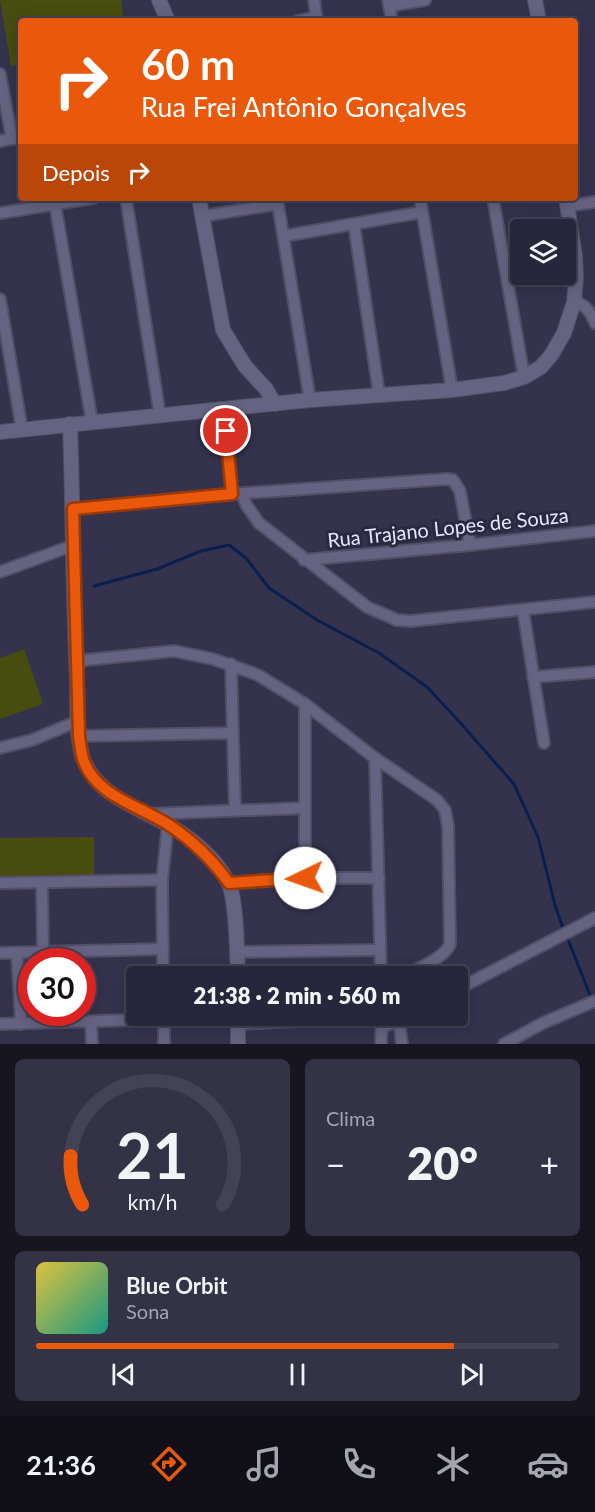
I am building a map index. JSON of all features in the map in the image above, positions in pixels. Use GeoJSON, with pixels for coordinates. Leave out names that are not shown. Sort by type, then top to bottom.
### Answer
{"type":"FeatureCollection","features":[{"type":"Feature","properties":{"kind":"street"},"geometry":{"type":"LineString","coordinates":[[159,0],[167,18]]}},
{"type":"Feature","properties":{"kind":"street"},"geometry":{"type":"LineString","coordinates":[[314,0],[317,18]]}},
{"type":"Feature","properties":{"kind":"street"},"geometry":{"type":"LineString","coordinates":[[391,18],[388,3],[425,0]]}},
{"type":"Feature","properties":{"kind":"street"},"geometry":{"type":"LineString","coordinates":[[535,0],[538,18]]}},
{"type":"Feature","properties":{"kind":"street"},"geometry":{"type":"LineString","coordinates":[[0,74],[16,138],[0,141]]}},
{"type":"Feature","properties":{"kind":"street"},"geometry":{"type":"LineString","coordinates":[[0,213],[55,201],[92,422]]}},
{"type":"Feature","properties":{"kind":"street"},"geometry":{"type":"LineString","coordinates":[[126,201],[160,416]]}},
{"type":"Feature","properties":{"kind":"street"},"geometry":{"type":"LineString","coordinates":[[200,201],[223,330],[245,366],[266,389],[275,404]]}},
{"type":"Feature","properties":{"kind":"street"},"geometry":{"type":"LineString","coordinates":[[202,216],[277,201],[310,400]]}},
{"type":"Feature","properties":{"kind":"street"},"geometry":{"type":"LineString","coordinates":[[420,201],[452,390]]}},
{"type":"Feature","properties":{"kind":"street"},"geometry":{"type":"LineString","coordinates":[[494,201],[524,377]]}},
{"type":"Feature","properties":{"kind":"street"},"geometry":{"type":"LineString","coordinates":[[0,432],[310,400],[452,390],[504,383],[524,377],[541,367],[552,354],[564,333],[574,302],[576,278],[567,202],[595,202]]}},
{"type":"Feature","properties":{"kind":"street"},"geometry":{"type":"LineString","coordinates":[[284,236],[422,212]]}},
{"type":"Feature","properties":{"kind":"street"},"geometry":{"type":"LineString","coordinates":[[354,224],[379,394]]}},
{"type":"Feature","properties":{"kind":"street"},"geometry":{"type":"LineString","coordinates":[[0,299],[22,430]]}},
{"type":"Feature","properties":{"kind":"street"},"geometry":{"type":"LineString","coordinates":[[574,302],[591,307],[595,323]]}},
{"type":"Feature","properties":{"kind":"street"},"geometry":{"type":"LineString","coordinates":[[224,410],[237,494],[259,523],[367,607],[397,620],[411,621],[595,603]]}},
{"type":"Feature","properties":{"kind":"street"},"geometry":{"type":"LineString","coordinates":[[70,424],[78,721],[83,759],[91,775],[108,791],[168,824],[201,849],[217,866],[229,883],[234,909],[238,966]]}},
{"type":"Feature","properties":{"kind":"street"},"geometry":{"type":"LineString","coordinates":[[73,509],[443,478],[453,480],[460,491],[470,545]]}},
{"type":"Feature","properties":{"kind":"street","name":"Rua Trajano Lopes de Souza"},"geometry":{"type":"LineString","coordinates":[[304,560],[595,531]]}},
{"type":"Feature","properties":{"kind":"street"},"geometry":{"type":"LineString","coordinates":[[0,572],[74,545]]}},
{"type":"Feature","properties":{"kind":"street"},"geometry":{"type":"LineString","coordinates":[[523,610],[544,743]]}},
{"type":"Feature","properties":{"kind":"street"},"geometry":{"type":"LineString","coordinates":[[76,661],[174,651],[231,664],[258,675],[305,705],[375,758],[430,795],[441,805],[447,818],[450,944],[441,956],[422,966]]}},
{"type":"Feature","properties":{"kind":"street"},"geometry":{"type":"LineString","coordinates":[[231,664],[235,810]]}},
{"type":"Feature","properties":{"kind":"street"},"geometry":{"type":"LineString","coordinates":[[533,677],[595,672]]}},
{"type":"Feature","properties":{"kind":"street"},"geometry":{"type":"LineString","coordinates":[[305,705],[305,878]]}},
{"type":"Feature","properties":{"kind":"street"},"geometry":{"type":"LineString","coordinates":[[0,748],[40,737],[78,721]]}},
{"type":"Feature","properties":{"kind":"street"},"geometry":{"type":"LineString","coordinates":[[79,736],[232,733]]}},
{"type":"Feature","properties":{"kind":"street"},"geometry":{"type":"LineString","coordinates":[[375,758],[380,966]]}},
{"type":"Feature","properties":{"kind":"street"},"geometry":{"type":"LineString","coordinates":[[147,814],[304,808]]}},
{"type":"Feature","properties":{"kind":"street"},"geometry":{"type":"LineString","coordinates":[[163,966],[162,880],[168,824]]}},
{"type":"Feature","properties":{"kind":"street"},"geometry":{"type":"LineString","coordinates":[[229,883],[305,878],[379,878]]}},
{"type":"Feature","properties":{"kind":"street"},"geometry":{"type":"LineString","coordinates":[[0,883],[162,880]]}},
{"type":"Feature","properties":{"kind":"street"},"geometry":{"type":"LineString","coordinates":[[42,882],[43,948]]}},
{"type":"Feature","properties":{"kind":"street"},"geometry":{"type":"LineString","coordinates":[[468,984],[595,918]]}},
{"type":"Feature","properties":{"kind":"street"},"geometry":{"type":"LineString","coordinates":[[96,951],[163,949]]}},
{"type":"Feature","properties":{"kind":"street"},"geometry":{"type":"LineString","coordinates":[[237,952],[379,950]]}},
{"type":"Feature","properties":{"kind":"street"},"geometry":{"type":"LineString","coordinates":[[0,953],[17,953],[18,971]]}},
{"type":"Feature","properties":{"kind":"street"},"geometry":{"type":"LineString","coordinates":[[504,1044],[543,1023],[595,1001]]}},
{"type":"Feature","properties":{"kind":"street"},"geometry":{"type":"LineString","coordinates":[[96,1022],[126,1020]]}},
{"type":"Feature","properties":{"kind":"street"},"geometry":{"type":"LineString","coordinates":[[0,1024],[18,1024]]}},
{"type":"Feature","properties":{"kind":"street"},"geometry":{"type":"LineString","coordinates":[[91,1026],[92,1044]]}},
{"type":"Feature","properties":{"kind":"street"},"geometry":{"type":"LineString","coordinates":[[164,1026],[164,1044]]}},
{"type":"Feature","properties":{"kind":"street"},"geometry":{"type":"LineString","coordinates":[[238,1026],[238,1044]]}},
{"type":"Feature","properties":{"kind":"street"},"geometry":{"type":"LineString","coordinates":[[381,1044],[382,1026]]}},
{"type":"Feature","properties":{"kind":"street"},"geometry":{"type":"LineString","coordinates":[[402,1044],[403,1026]]}},
{"type":"Feature","properties":{"kind":"green space"},"geometry":{"type":"Polygon","coordinates":[[[0,0],[121,0],[124,18],[18,18],[18,65],[11,66],[0,0]]]}},
{"type":"Feature","properties":{"kind":"green space"},"geometry":{"type":"Polygon","coordinates":[[[24,649],[43,704],[0,719],[0,658],[24,649]]]}},
{"type":"Feature","properties":{"kind":"green space"},"geometry":{"type":"Polygon","coordinates":[[[94,837],[94,876],[0,877],[0,838],[94,837]]]}},
{"type":"Feature","properties":{"kind":"waterway"},"geometry":{"type":"LineString","coordinates":[[94,586],[157,569],[201,551],[229,545],[246,558],[269,588],[317,620],[379,653],[427,687],[514,784],[538,837],[564,931]]}},
{"type":"Feature","properties":{"kind":"waterway"},"geometry":{"type":"LineString","coordinates":[[567,937],[590,995]]}},
{"type":"Feature","properties":{"kind":"route"},"geometry":{"type":"LineString","coordinates":[[226,431],[232,494],[73,509],[79,736],[83,759],[91,775],[100,785],[168,824],[201,849],[229,883],[305,878]]}}]}
